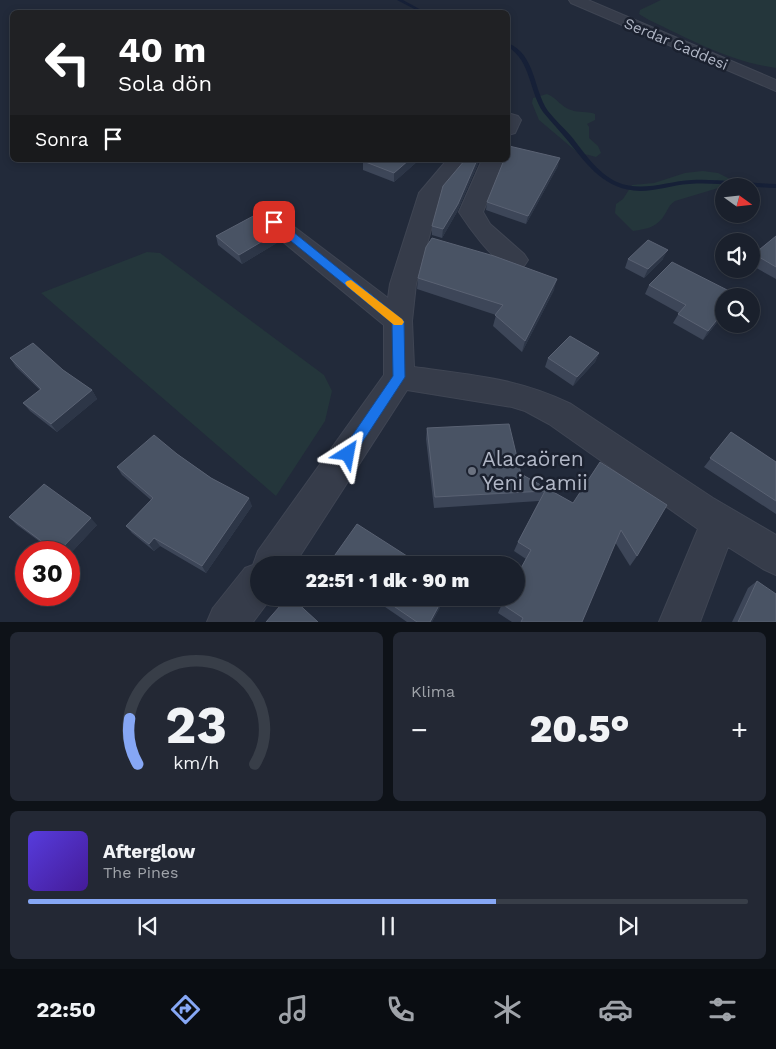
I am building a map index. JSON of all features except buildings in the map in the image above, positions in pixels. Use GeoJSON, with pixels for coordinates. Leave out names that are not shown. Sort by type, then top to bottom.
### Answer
{"type":"FeatureCollection","features":[{"type":"Feature","properties":{"kind":"street","name":"Serdar Caddesi"},"geometry":{"type":"LineString","coordinates":[[576,0],[776,86]]}},
{"type":"Feature","properties":{"kind":"street"},"geometry":{"type":"LineString","coordinates":[[278,556],[399,377],[398,321],[403,284],[425,206],[436,185],[456,162]]}},
{"type":"Feature","properties":{"kind":"street"},"geometry":{"type":"LineString","coordinates":[[492,162],[471,212],[482,228],[515,260]]}},
{"type":"Feature","properties":{"kind":"street"},"geometry":{"type":"LineString","coordinates":[[274,222],[398,321]]}},
{"type":"Feature","properties":{"kind":"street"},"geometry":{"type":"LineString","coordinates":[[399,377],[495,391],[535,401],[560,414],[719,522],[776,556]]}},
{"type":"Feature","properties":{"kind":"street"},"geometry":{"type":"LineString","coordinates":[[679,622],[719,522]]}},
{"type":"Feature","properties":{"kind":"street"},"geometry":{"type":"LineString","coordinates":[[227,622],[250,593]]}},
{"type":"Feature","properties":{"kind":"shaded area"},"geometry":{"type":"Polygon","coordinates":[[[661,0],[776,0],[776,68],[743,61],[711,49],[639,14],[640,10],[661,0]]]}},
{"type":"Feature","properties":{"kind":"shaded area"},"geometry":{"type":"Polygon","coordinates":[[[547,94],[568,109],[595,114],[595,120],[587,124],[589,127],[589,138],[598,146],[601,153],[596,157],[577,152],[539,120],[532,103],[533,98],[547,94]]]}},
{"type":"Feature","properties":{"kind":"shaded area"},"geometry":{"type":"Polygon","coordinates":[[[703,171],[718,173],[728,178],[715,178],[715,189],[675,201],[670,205],[659,222],[647,228],[633,231],[615,213],[616,204],[623,199],[632,185],[654,183],[685,173],[703,171]]]}},
{"type":"Feature","properties":{"kind":"shaded area"},"geometry":{"type":"Polygon","coordinates":[[[147,252],[160,253],[324,375],[332,391],[325,421],[276,496],[41,293],[147,252]]]}},
{"type":"Feature","properties":{"kind":"waterway"},"geometry":{"type":"LineString","coordinates":[[399,0],[419,10]]}},
{"type":"Feature","properties":{"kind":"waterway"},"geometry":{"type":"LineString","coordinates":[[510,46],[521,55],[529,69],[540,102],[546,112],[595,170],[613,183],[638,189],[692,182],[776,186]]}},
{"type":"Feature","properties":{"kind":"slow traffic"},"geometry":{"type":"LineString","coordinates":[[351,283],[398,322]]}},
{"type":"Feature","properties":{"kind":"place","name":"Alacaören Yeni Camii"},"geometry":{"type":"Point","coordinates":[472,471]}},
{"type":"Feature","properties":{"kind":"route"},"geometry":{"type":"LineString","coordinates":[[274,222],[398,321],[399,377],[348,454]]}}]}
